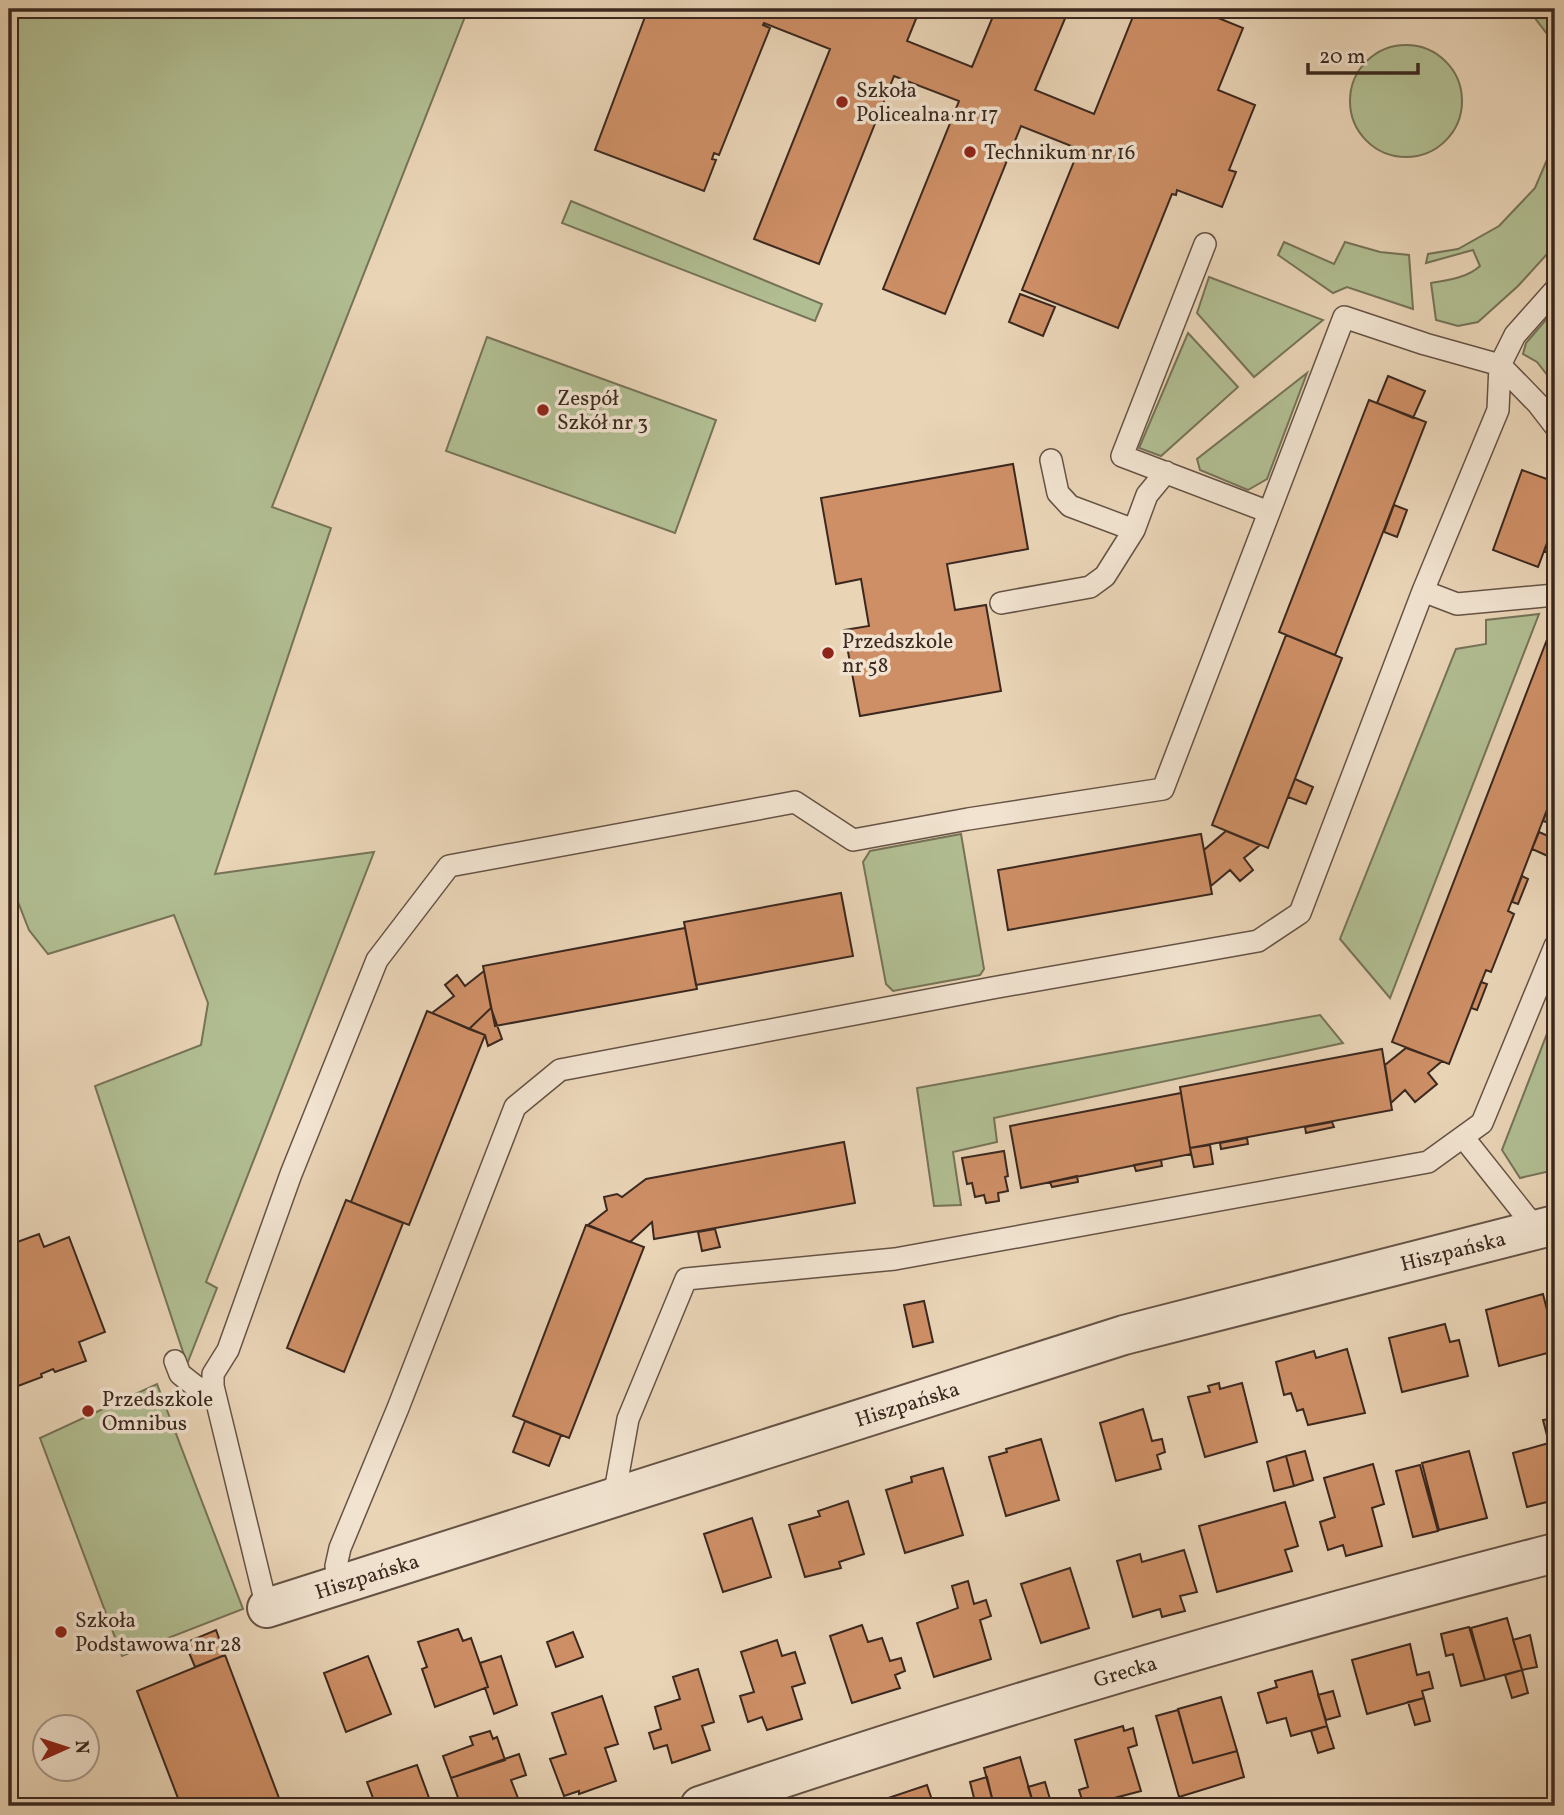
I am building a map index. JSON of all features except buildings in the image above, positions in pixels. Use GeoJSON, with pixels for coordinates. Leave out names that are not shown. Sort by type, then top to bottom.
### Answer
{"type":"FeatureCollection","features":[{"type":"Feature","properties":{"kind":"street","name":"Hiszpańska"},"geometry":{"type":"LineString","coordinates":[[267,1608],[1124,1335],[1546,1227]]}},
{"type":"Feature","properties":{"kind":"street","name":"Grecka"},"geometry":{"type":"LineString","coordinates":[[700,1806],[1053,1692],[1410,1590],[1555,1553]]}},
{"type":"Feature","properties":{"kind":"lane"},"geometry":{"type":"LineString","coordinates":[[1205,244],[1122,456],[1269,512]]}},
{"type":"Feature","properties":{"kind":"lane"},"geometry":{"type":"LineString","coordinates":[[342,1584],[336,1566],[340,1548],[398,1408],[515,1107],[560,1070],[992,988],[1258,941],[1300,913],[1423,591],[1498,410],[1500,365],[1515,335],[1555,290]]}},
{"type":"Feature","properties":{"kind":"lane"},"geometry":{"type":"LineString","coordinates":[[267,1608],[213,1386],[213,1374],[228,1350],[291,1174],[377,960],[449,866],[795,802],[853,839],[1163,789],[1344,317],[1500,365],[1538,404],[1555,426]]}},
{"type":"Feature","properties":{"kind":"lane"},"geometry":{"type":"LineString","coordinates":[[1051,460],[1058,493],[1070,506],[1134,530]]}},
{"type":"Feature","properties":{"kind":"lane"},"geometry":{"type":"LineString","coordinates":[[1001,603],[1090,587],[1105,576],[1134,530],[1147,495],[1166,472]]}},
{"type":"Feature","properties":{"kind":"lane"},"geometry":{"type":"LineString","coordinates":[[1423,591],[1457,604],[1555,595]]}},
{"type":"Feature","properties":{"kind":"lane"},"geometry":{"type":"LineString","coordinates":[[614,1497],[628,1419],[686,1279],[895,1259],[1428,1162],[1482,1123],[1555,946]]}},
{"type":"Feature","properties":{"kind":"lane"},"geometry":{"type":"LineString","coordinates":[[1463,1137],[1546,1227]]}},
{"type":"Feature","properties":{"kind":"lane"},"geometry":{"type":"LineString","coordinates":[[175,1361],[180,1374],[199,1389],[213,1386]]}},
{"type":"Feature","properties":{"kind":"green space"},"geometry":{"type":"Polygon","coordinates":[[[9,9],[468,9],[272,507],[331,528],[215,874],[374,852],[206,1282],[217,1288],[187,1364],[95,1086],[201,1045],[208,1003],[174,915],[48,954],[29,930],[9,879],[9,9]]]}},
{"type":"Feature","properties":{"kind":"green space"},"geometry":{"type":"Polygon","coordinates":[[[1528,9],[1555,9],[1555,65],[1547,34],[1528,9]]]}},
{"type":"Feature","properties":{"kind":"green space"},"geometry":{"type":"Polygon","coordinates":[[[1406,45],[1427,50],[1445,62],[1457,80],[1462,101],[1457,122],[1445,140],[1427,152],[1406,157],[1385,152],[1367,140],[1355,122],[1350,101],[1355,80],[1367,62],[1385,50],[1406,45]]]}},
{"type":"Feature","properties":{"kind":"green space"},"geometry":{"type":"Polygon","coordinates":[[[1555,141],[1555,239],[1548,253],[1518,286],[1478,322],[1458,326],[1436,320],[1431,283],[1463,276],[1480,266],[1473,250],[1426,263],[1428,254],[1458,249],[1499,226],[1535,188],[1555,141]]]}},
{"type":"Feature","properties":{"kind":"green space"},"geometry":{"type":"Polygon","coordinates":[[[571,201],[822,304],[815,321],[562,223],[571,201]]]}},
{"type":"Feature","properties":{"kind":"green space"},"geometry":{"type":"Polygon","coordinates":[[[1284,242],[1334,264],[1345,242],[1380,252],[1409,255],[1413,309],[1347,287],[1333,293],[1278,255],[1284,242]]]}},
{"type":"Feature","properties":{"kind":"green space"},"geometry":{"type":"Polygon","coordinates":[[[1209,277],[1323,320],[1254,377],[1197,313],[1209,277]]]}},
{"type":"Feature","properties":{"kind":"green space"},"geometry":{"type":"Polygon","coordinates":[[[1555,309],[1555,385],[1537,362],[1523,354],[1526,343],[1555,309]]]}},
{"type":"Feature","properties":{"kind":"green space"},"geometry":{"type":"Polygon","coordinates":[[[1188,333],[1238,387],[1161,456],[1139,448],[1188,333]]]}},
{"type":"Feature","properties":{"kind":"green space"},"geometry":{"type":"Polygon","coordinates":[[[487,337],[716,420],[675,533],[446,451],[487,337]]]}},
{"type":"Feature","properties":{"kind":"green space"},"geometry":{"type":"Polygon","coordinates":[[[1307,373],[1267,479],[1248,490],[1200,470],[1197,459],[1307,373]]]}},
{"type":"Feature","properties":{"kind":"green space"},"geometry":{"type":"Polygon","coordinates":[[[1539,614],[1390,998],[1340,939],[1456,649],[1486,644],[1486,620],[1539,614]]]}},
{"type":"Feature","properties":{"kind":"green space"},"geometry":{"type":"Polygon","coordinates":[[[961,834],[984,969],[980,975],[893,991],[886,984],[863,862],[870,851],[961,834]]]}},
{"type":"Feature","properties":{"kind":"green space"},"geometry":{"type":"Polygon","coordinates":[[[1555,1013],[1555,1170],[1520,1178],[1502,1150],[1555,1013]]]}},
{"type":"Feature","properties":{"kind":"green space"},"geometry":{"type":"Polygon","coordinates":[[[1320,1015],[1343,1043],[994,1118],[997,1142],[953,1152],[961,1205],[934,1206],[917,1088],[1320,1015]]]}},
{"type":"Feature","properties":{"kind":"green space"},"geometry":{"type":"Polygon","coordinates":[[[157,1384],[243,1609],[122,1656],[40,1438],[157,1384]]]}},
{"type":"Feature","properties":{"kind":"place","name":"Szkoła Policealna nr 17"},"geometry":{"type":"Point","coordinates":[842,102]}},
{"type":"Feature","properties":{"kind":"place","name":"Technikum nr 16"},"geometry":{"type":"Point","coordinates":[970,152]}},
{"type":"Feature","properties":{"kind":"place","name":"Zespół Szkół nr 3"},"geometry":{"type":"Point","coordinates":[543,410]}},
{"type":"Feature","properties":{"kind":"place","name":"Przedszkole nr 58"},"geometry":{"type":"Point","coordinates":[828,653]}},
{"type":"Feature","properties":{"kind":"place","name":"Przedszkole Omnibus"},"geometry":{"type":"Point","coordinates":[88,1411]}},
{"type":"Feature","properties":{"kind":"place","name":"Szkoła Podstawowa nr 28"},"geometry":{"type":"Point","coordinates":[61,1632]}}]}
